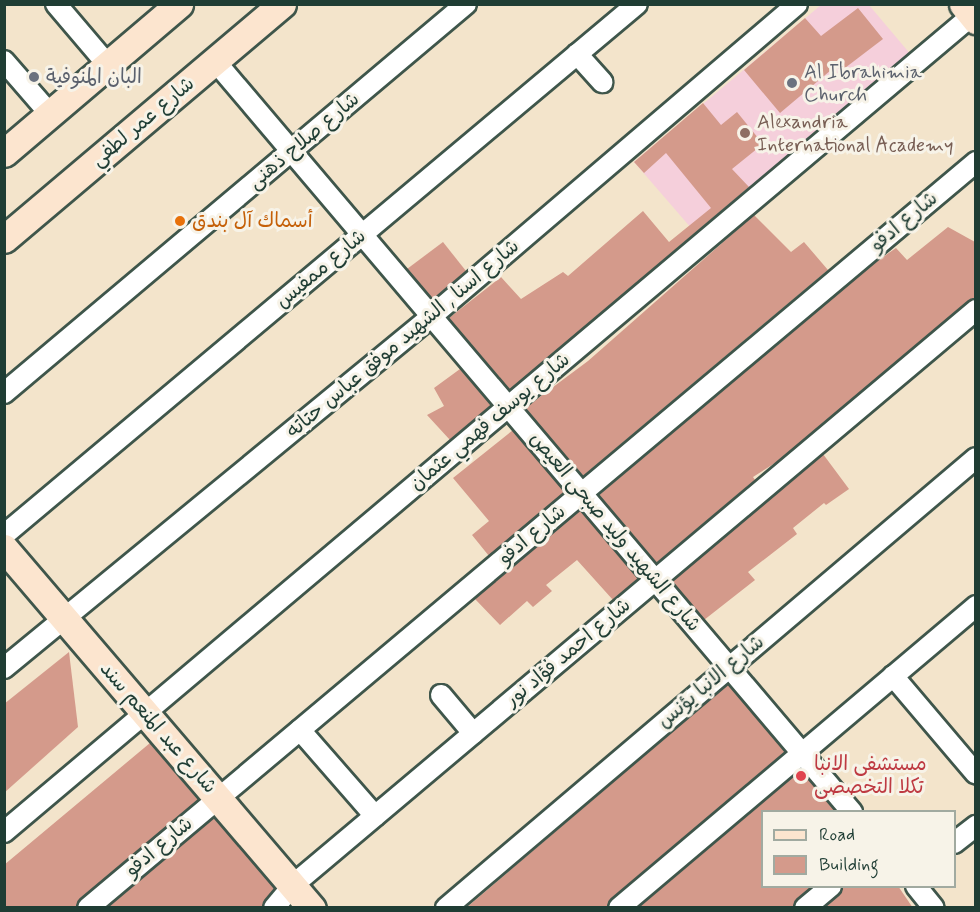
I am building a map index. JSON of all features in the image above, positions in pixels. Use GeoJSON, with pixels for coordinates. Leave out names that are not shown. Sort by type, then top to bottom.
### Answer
{"type":"FeatureCollection","features":[{"type":"Feature","properties":{"kind":"street"},"geometry":{"type":"LineString","coordinates":[[56,4],[108,65]]}},
{"type":"Feature","properties":{"kind":"street"},"geometry":{"type":"LineString","coordinates":[[4,153],[179,4]]}},
{"type":"Feature","properties":{"kind":"street","name":"شارع عمر لطفي"},"geometry":{"type":"LineString","coordinates":[[4,239],[282,4]]}},
{"type":"Feature","properties":{"kind":"street","name":"شارع صلاح ذهنى"},"geometry":{"type":"LineString","coordinates":[[4,393],[465,4]]}},
{"type":"Feature","properties":{"kind":"street","name":"شارع ممفيس"},"geometry":{"type":"LineString","coordinates":[[4,535],[637,4]]}},
{"type":"Feature","properties":{"kind":"street","name":"شارع اسنا , الشهيد موفق عباس حتاته"},"geometry":{"type":"LineString","coordinates":[[4,668],[432,316],[797,4]]}},
{"type":"Feature","properties":{"kind":"street","name":"شارع يوسف فهمي عثمان"},"geometry":{"type":"LineString","coordinates":[[4,832],[971,13]]}},
{"type":"Feature","properties":{"kind":"street"},"geometry":{"type":"LineString","coordinates":[[577,54],[602,82]]}},
{"type":"Feature","properties":{"kind":"street"},"geometry":{"type":"LineString","coordinates":[[4,61],[50,114]]}},
{"type":"Feature","properties":{"kind":"street","name":"شارع الشهيد وليد صبحى العيص"},"geometry":{"type":"LineString","coordinates":[[215,61],[850,810]]}},
{"type":"Feature","properties":{"kind":"street","name":"شارع ادفو"},"geometry":{"type":"LineString","coordinates":[[88,908],[975,162]]}},
{"type":"Feature","properties":{"kind":"street","name":"شارع احمد فؤاد نور"},"geometry":{"type":"LineString","coordinates":[[274,908],[293,885],[975,310]]}},
{"type":"Feature","properties":{"kind":"street","name":"شارع الانبا يؤنس"},"geometry":{"type":"LineString","coordinates":[[446,908],[975,458]]}},
{"type":"Feature","properties":{"kind":"street","name":"شارع عبد المنعم سند"},"geometry":{"type":"LineString","coordinates":[[4,548],[312,908]]}},
{"type":"Feature","properties":{"kind":"street"},"geometry":{"type":"LineString","coordinates":[[619,908],[975,606]]}},
{"type":"Feature","properties":{"kind":"street"},"geometry":{"type":"LineString","coordinates":[[893,676],[975,774]]}},
{"type":"Feature","properties":{"kind":"street"},"geometry":{"type":"LineString","coordinates":[[441,695],[473,733]]}},
{"type":"Feature","properties":{"kind":"street"},"geometry":{"type":"LineString","coordinates":[[300,729],[375,816]]}},
{"type":"Feature","properties":{"kind":"street"},"geometry":{"type":"LineString","coordinates":[[956,841],[975,826]]}},
{"type":"Feature","properties":{"kind":"street"},"geometry":{"type":"LineString","coordinates":[[806,908],[829,888]]}},
{"type":"Feature","properties":{"kind":"street"},"geometry":{"type":"LineString","coordinates":[[918,888],[934,908]]}},
{"type":"Feature","properties":{"kind":"shaded area","name":"Alexandria International Academy"},"geometry":{"type":"Polygon","coordinates":[[[821,5],[869,5],[912,56],[698,236],[634,162],[821,5]]]}},
{"type":"Feature","properties":{"kind":"building"},"geometry":{"type":"Polygon","coordinates":[[[858,8],[883,39],[841,71],[837,65],[780,113],[744,70],[805,18],[821,36],[858,8]]]}},
{"type":"Feature","properties":{"kind":"building"},"geometry":{"type":"Polygon","coordinates":[[[703,103],[721,125],[737,112],[763,144],[732,169],[749,187],[510,390],[449,318],[501,277],[521,299],[563,272],[568,276],[643,211],[669,242],[711,208],[666,153],[644,173],[634,162],[703,103]]]}},
{"type":"Feature","properties":{"kind":"building"},"geometry":{"type":"Polygon","coordinates":[[[754,215],[791,252],[804,242],[828,270],[583,476],[525,408],[588,361],[754,215]]]}},
{"type":"Feature","properties":{"kind":"building"},"geometry":{"type":"Polygon","coordinates":[[[948,227],[975,242],[975,298],[778,461],[753,477],[755,480],[657,563],[599,495],[877,261],[896,248],[907,260],[948,227]]]}},
{"type":"Feature","properties":{"kind":"building"},"geometry":{"type":"Polygon","coordinates":[[[443,242],[466,271],[433,299],[407,269],[443,242]]]}},
{"type":"Feature","properties":{"kind":"building"},"geometry":{"type":"Polygon","coordinates":[[[460,369],[491,405],[450,440],[427,415],[444,406],[434,388],[460,369]]]}},
{"type":"Feature","properties":{"kind":"building"},"geometry":{"type":"Polygon","coordinates":[[[513,430],[565,492],[489,556],[472,535],[489,521],[453,478],[513,430]]]}},
{"type":"Feature","properties":{"kind":"building"},"geometry":{"type":"Polygon","coordinates":[[[823,454],[849,489],[826,505],[824,503],[793,528],[797,534],[748,572],[755,580],[704,620],[672,581],[823,454]]]}},
{"type":"Feature","properties":{"kind":"building"},"geometry":{"type":"Polygon","coordinates":[[[580,510],[638,579],[613,600],[577,560],[546,585],[552,591],[533,607],[527,601],[500,625],[475,599],[580,510]]]}},
{"type":"Feature","properties":{"kind":"building"},"geometry":{"type":"Polygon","coordinates":[[[69,652],[78,727],[4,793],[4,704],[69,652]]]}},
{"type":"Feature","properties":{"kind":"building"},"geometry":{"type":"Polygon","coordinates":[[[728,684],[785,752],[611,899],[607,908],[466,908],[728,684]]]}},
{"type":"Feature","properties":{"kind":"building"},"geometry":{"type":"Polygon","coordinates":[[[150,743],[198,800],[80,899],[76,908],[4,908],[4,865],[150,743]]]}},
{"type":"Feature","properties":{"kind":"building"},"geometry":{"type":"Polygon","coordinates":[[[801,770],[834,810],[761,810],[761,888],[810,888],[793,908],[638,908],[801,770]]]}},
{"type":"Feature","properties":{"kind":"building"},"geometry":{"type":"Polygon","coordinates":[[[214,818],[275,888],[262,908],[107,908],[214,818]]]}},
{"type":"Feature","properties":{"kind":"building"},"geometry":{"type":"Polygon","coordinates":[[[841,888],[899,888],[913,908],[824,908],[841,888]]]}},
{"type":"Feature","properties":{"kind":"place","name":"البان المنوفية"},"geometry":{"type":"Point","coordinates":[34,77]}},
{"type":"Feature","properties":{"kind":"place","name":"Al Ibrahimia Church"},"geometry":{"type":"Point","coordinates":[792,83]}},
{"type":"Feature","properties":{"kind":"place","name":"Alexandria International Academy"},"geometry":{"type":"Point","coordinates":[745,133]}},
{"type":"Feature","properties":{"kind":"place","name":"أسماك آل بندق"},"geometry":{"type":"Point","coordinates":[180,221]}},
{"type":"Feature","properties":{"kind":"place","name":"مستشفى الانبا تكلا التخصصى"},"geometry":{"type":"Point","coordinates":[801,776]}}]}
